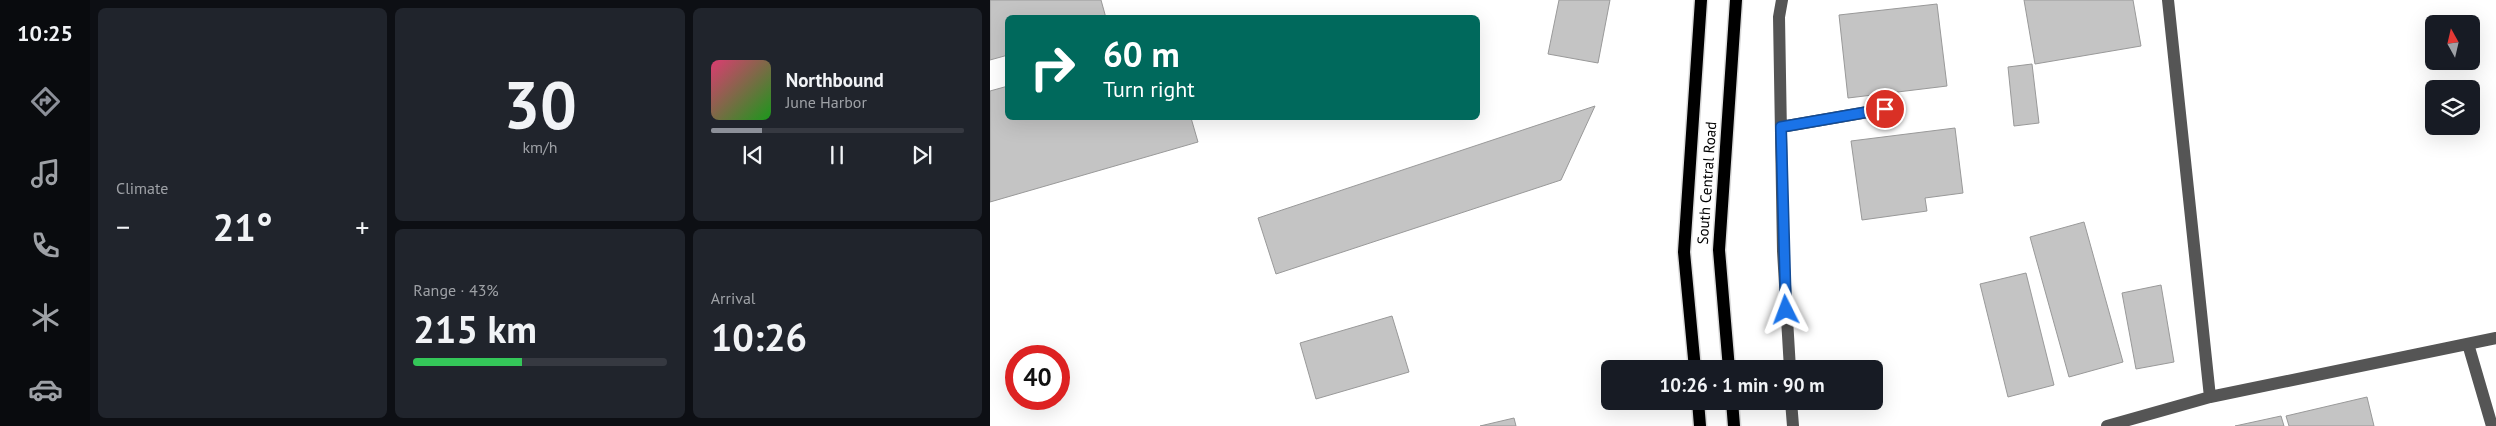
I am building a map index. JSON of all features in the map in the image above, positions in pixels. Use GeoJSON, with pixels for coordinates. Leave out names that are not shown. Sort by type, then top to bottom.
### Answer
{"type":"FeatureCollection","features":[{"type":"Feature","properties":{"kind":"main road","name":"South Central Road"},"geometry":{"type":"LineString","coordinates":[[1694,360],[1684,252],[1701,0]]}},
{"type":"Feature","properties":{"kind":"main road","name":"South Central Road"},"geometry":{"type":"LineString","coordinates":[[1728,360],[1719,250],[1736,0]]}},
{"type":"Feature","properties":{"kind":"main road"},"geometry":{"type":"LineString","coordinates":[[1699,410],[1700,426]]}},
{"type":"Feature","properties":{"kind":"main road"},"geometry":{"type":"LineString","coordinates":[[1733,410],[1734,426]]}},
{"type":"Feature","properties":{"kind":"street"},"geometry":{"type":"LineString","coordinates":[[1782,0],[1779,17],[1783,251],[1789,360]]}},
{"type":"Feature","properties":{"kind":"street"},"geometry":{"type":"LineString","coordinates":[[2168,0],[2210,397]]}},
{"type":"Feature","properties":{"kind":"street"},"geometry":{"type":"LineString","coordinates":[[1781,127],[1885,109]]}},
{"type":"Feature","properties":{"kind":"street"},"geometry":{"type":"LineString","coordinates":[[2107,426],[2210,397],[2496,338]]}},
{"type":"Feature","properties":{"kind":"street"},"geometry":{"type":"LineString","coordinates":[[2468,344],[2492,426]]}},
{"type":"Feature","properties":{"kind":"street"},"geometry":{"type":"LineString","coordinates":[[1792,410],[1793,426]]}},
{"type":"Feature","properties":{"kind":"building"},"geometry":{"type":"Polygon","coordinates":[[[990,0],[1101,0],[1105,15],[1005,15],[1005,56],[990,60],[990,0]]]}},
{"type":"Feature","properties":{"kind":"building"},"geometry":{"type":"Polygon","coordinates":[[[1559,0],[1610,0],[1598,63],[1548,54],[1559,0]]]}},
{"type":"Feature","properties":{"kind":"building"},"geometry":{"type":"Polygon","coordinates":[[[2024,0],[2133,0],[2141,46],[2035,64],[2024,0]]]}},
{"type":"Feature","properties":{"kind":"building"},"geometry":{"type":"Polygon","coordinates":[[[1937,4],[1947,86],[1848,98],[1839,15],[1937,4]]]}},
{"type":"Feature","properties":{"kind":"building"},"geometry":{"type":"Polygon","coordinates":[[[2032,64],[2039,123],[2014,126],[2008,67],[2032,64]]]}},
{"type":"Feature","properties":{"kind":"building"},"geometry":{"type":"Polygon","coordinates":[[[1005,87],[1005,120],[1192,120],[1198,142],[990,202],[990,91],[1005,87]]]}},
{"type":"Feature","properties":{"kind":"building"},"geometry":{"type":"Polygon","coordinates":[[[1595,106],[1561,180],[1276,274],[1258,218],[1595,106]]]}},
{"type":"Feature","properties":{"kind":"building"},"geometry":{"type":"Polygon","coordinates":[[[1955,128],[1963,193],[1925,198],[1927,211],[1862,220],[1851,141],[1955,128]]]}},
{"type":"Feature","properties":{"kind":"building"},"geometry":{"type":"Polygon","coordinates":[[[2084,222],[2123,362],[2069,377],[2030,237],[2084,222]]]}},
{"type":"Feature","properties":{"kind":"building"},"geometry":{"type":"Polygon","coordinates":[[[2026,273],[2054,385],[2008,397],[1980,284],[2026,273]]]}},
{"type":"Feature","properties":{"kind":"building"},"geometry":{"type":"Polygon","coordinates":[[[2161,285],[2174,362],[2136,369],[2122,293],[2161,285]]]}},
{"type":"Feature","properties":{"kind":"building"},"geometry":{"type":"Polygon","coordinates":[[[1392,316],[1409,372],[1316,399],[1300,343],[1392,316]]]}},
{"type":"Feature","properties":{"kind":"building"},"geometry":{"type":"Polygon","coordinates":[[[2367,397],[2374,426],[2289,426],[2286,416],[2367,397]]]}},
{"type":"Feature","properties":{"kind":"building"},"geometry":{"type":"Polygon","coordinates":[[[2281,416],[2284,426],[2235,426],[2281,416]]]}},
{"type":"Feature","properties":{"kind":"building"},"geometry":{"type":"Polygon","coordinates":[[[1514,418],[1516,426],[1480,426],[1514,418]]]}},
{"type":"Feature","properties":{"kind":"route"},"geometry":{"type":"LineString","coordinates":[[1786,310],[1781,127],[1885,109]]}}]}
